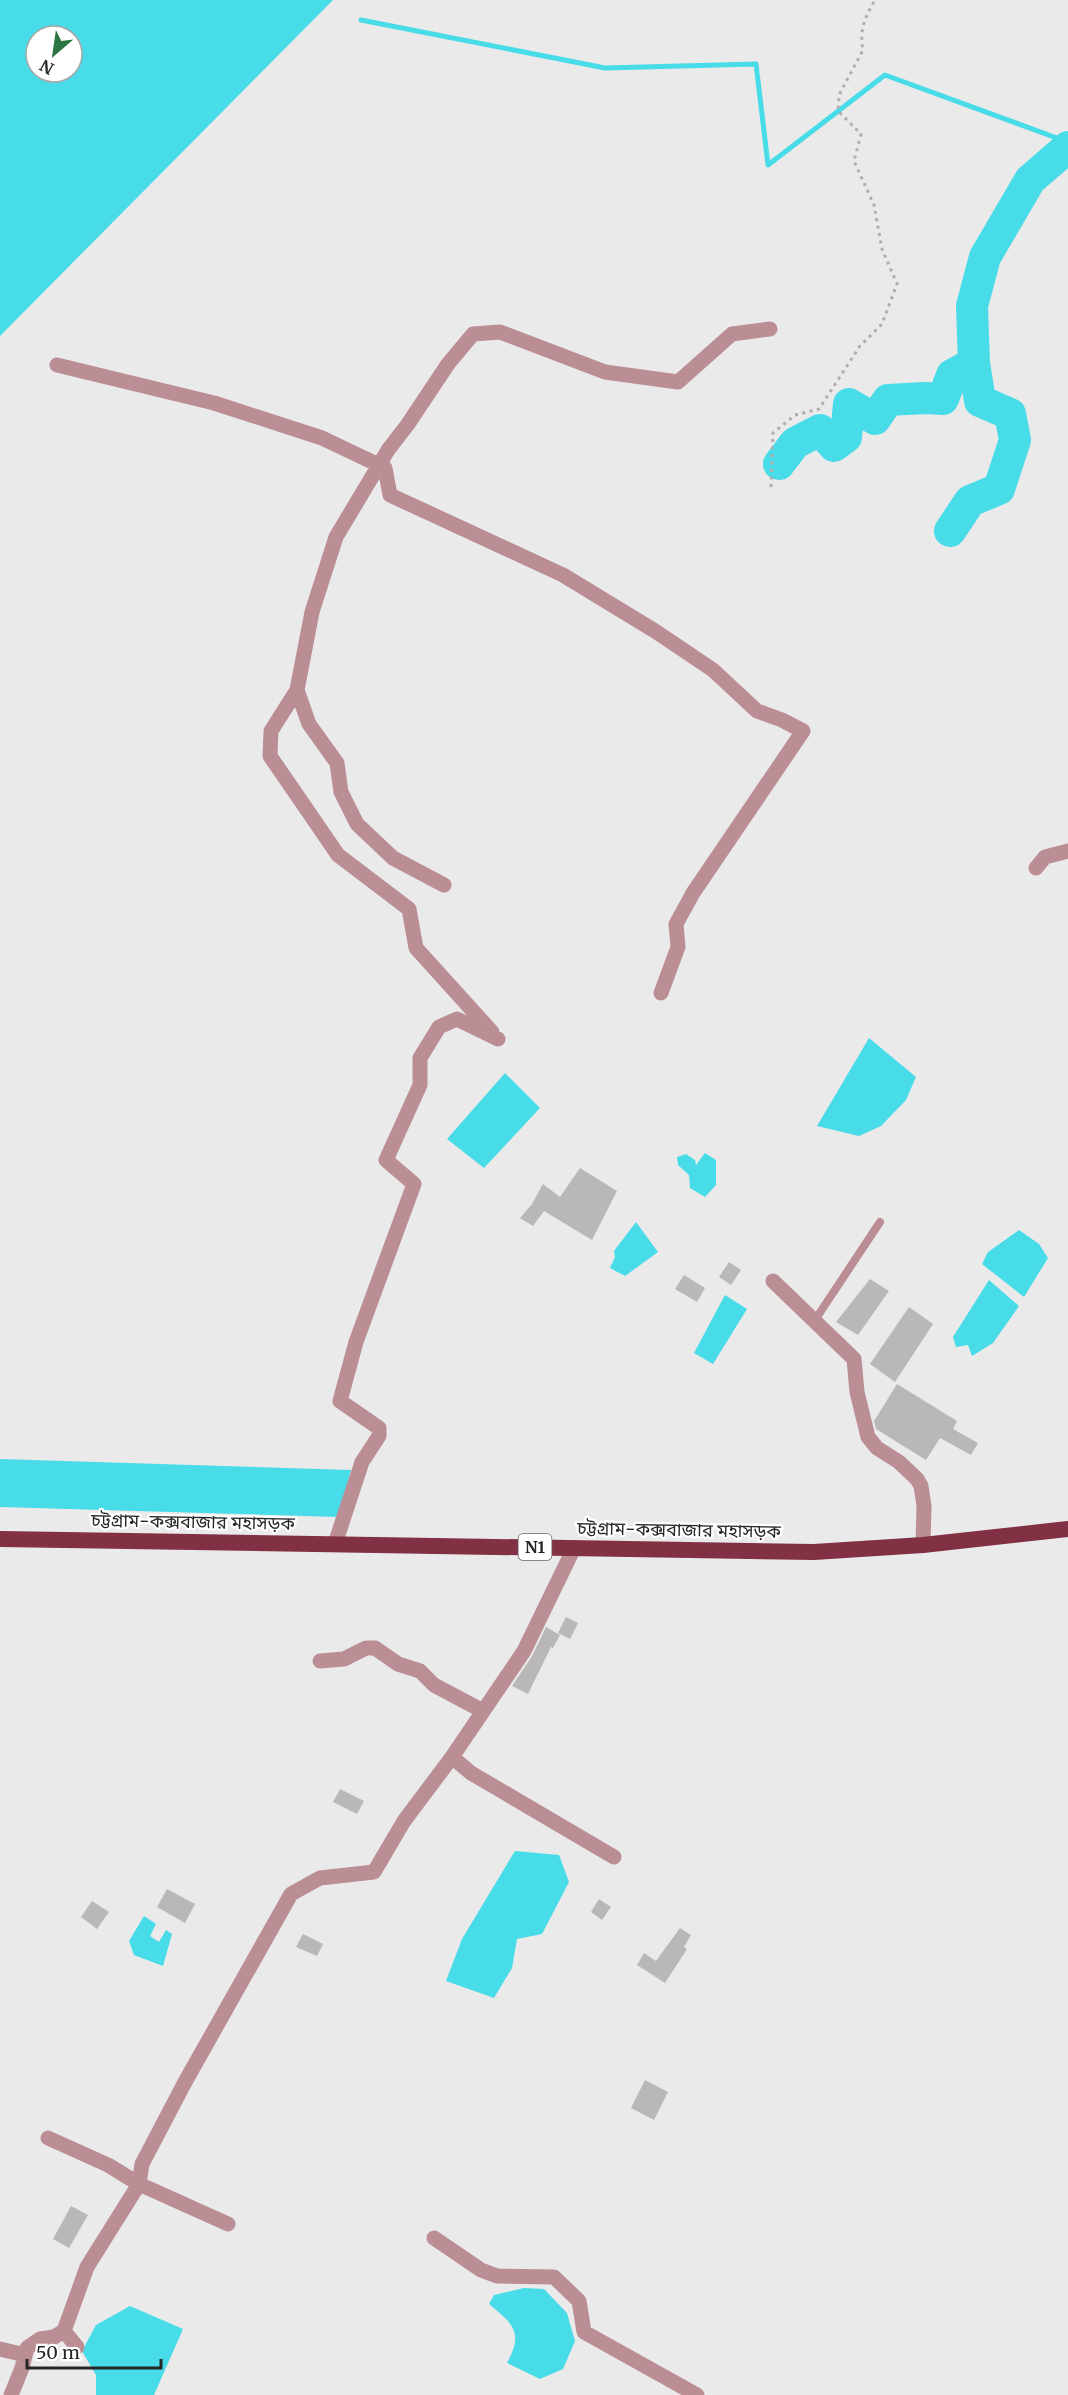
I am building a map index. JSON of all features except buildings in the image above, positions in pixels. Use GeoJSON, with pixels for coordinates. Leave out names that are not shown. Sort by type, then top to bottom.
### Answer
{"type":"FeatureCollection","features":[{"type":"Feature","properties":{"kind":"highway","name":"চট্টগ্রাম-কক্সবাজার মহাসড়ক"},"geometry":{"type":"LineString","coordinates":[[0,1539],[814,1552],[923,1545],[1068,1529]]}},
{"type":"Feature","properties":{"kind":"street"},"geometry":{"type":"LineString","coordinates":[[335,1544],[362,1462],[379,1436],[380,1428],[340,1401],[359,1332],[414,1184],[386,1160],[420,1085],[420,1058],[439,1027],[457,1019],[498,1039],[416,948],[409,909],[338,855],[270,756],[271,731],[297,690],[312,612],[336,537],[378,465],[448,364],[472,334],[500,333],[605,372],[678,382],[732,334],[770,329]]}},
{"type":"Feature","properties":{"kind":"street"},"geometry":{"type":"LineString","coordinates":[[57,366],[214,404],[322,438],[385,468],[390,495],[563,575],[655,631],[713,670],[757,711],[803,731],[693,893],[676,924],[678,947],[661,993]]}},
{"type":"Feature","properties":{"kind":"street"},"geometry":{"type":"LineString","coordinates":[[297,690],[309,724],[337,763],[341,792],[357,824],[393,858],[444,885]]}},
{"type":"Feature","properties":{"kind":"street"},"geometry":{"type":"LineString","coordinates":[[1036,868],[1045,857],[1068,851]]}},
{"type":"Feature","properties":{"kind":"street"},"geometry":{"type":"LineString","coordinates":[[773,1281],[854,1359],[857,1392],[868,1437],[877,1448],[899,1462],[921,1486],[924,1506],[923,1545]]}},
{"type":"Feature","properties":{"kind":"street"},"geometry":{"type":"LineString","coordinates":[[11,2395],[16,2388],[27,2348],[40,2339],[54,2337],[64,2331],[87,2267],[139,2184],[142,2164],[184,2082],[291,1894],[320,1878],[374,1872],[404,1821],[452,1757],[524,1651],[574,1548]]}},
{"type":"Feature","properties":{"kind":"street"},"geometry":{"type":"LineString","coordinates":[[320,1661],[344,1659],[366,1648],[375,1648],[398,1664],[420,1671],[434,1685],[483,1711]]}},
{"type":"Feature","properties":{"kind":"street"},"geometry":{"type":"LineString","coordinates":[[452,1757],[471,1773],[614,1857]]}},
{"type":"Feature","properties":{"kind":"street"},"geometry":{"type":"LineString","coordinates":[[48,2138],[108,2165],[139,2184],[228,2224]]}},
{"type":"Feature","properties":{"kind":"street"},"geometry":{"type":"LineString","coordinates":[[434,2238],[481,2270],[497,2276],[554,2277],[579,2301],[584,2332],[672,2389],[697,2395]]}},
{"type":"Feature","properties":{"kind":"street"},"geometry":{"type":"LineString","coordinates":[[64,2331],[77,2347]]}},
{"type":"Feature","properties":{"kind":"street"},"geometry":{"type":"LineString","coordinates":[[0,2349],[25,2355]]}},
{"type":"Feature","properties":{"kind":"lane"},"geometry":{"type":"LineString","coordinates":[[815,1320],[880,1222]]}},
{"type":"Feature","properties":{"kind":"path"},"geometry":{"type":"LineString","coordinates":[[771,487],[773,433],[795,415],[819,409],[860,346],[882,324],[897,284],[882,249],[874,205],[854,161],[861,134],[838,111],[839,95],[863,50],[860,36],[868,12],[875,0]]}},
{"type":"Feature","properties":{"kind":"water"},"geometry":{"type":"Polygon","coordinates":[[[0,0],[333,0],[0,336],[0,0]]]}},
{"type":"Feature","properties":{"kind":"water"},"geometry":{"type":"Polygon","coordinates":[[[869,1038],[916,1077],[906,1100],[881,1126],[859,1136],[817,1126],[869,1038]]]}},
{"type":"Feature","properties":{"kind":"water"},"geometry":{"type":"Polygon","coordinates":[[[505,1073],[540,1108],[484,1168],[447,1139],[505,1073]]]}},
{"type":"Feature","properties":{"kind":"water"},"geometry":{"type":"Polygon","coordinates":[[[705,1153],[716,1160],[716,1185],[705,1197],[690,1188],[689,1175],[678,1165],[677,1157],[686,1154],[695,1160],[696,1165],[705,1153]]]}},
{"type":"Feature","properties":{"kind":"water"},"geometry":{"type":"Polygon","coordinates":[[[636,1222],[658,1252],[625,1276],[610,1268],[615,1257],[614,1251],[636,1222]]]}},
{"type":"Feature","properties":{"kind":"water"},"geometry":{"type":"Polygon","coordinates":[[[1019,1230],[1039,1244],[1048,1258],[1024,1297],[982,1264],[988,1252],[1019,1230]]]}},
{"type":"Feature","properties":{"kind":"water"},"geometry":{"type":"Polygon","coordinates":[[[989,1280],[1019,1306],[993,1343],[972,1356],[968,1345],[956,1347],[953,1337],[989,1280]]]}},
{"type":"Feature","properties":{"kind":"water"},"geometry":{"type":"Polygon","coordinates":[[[725,1295],[747,1309],[713,1364],[694,1353],[725,1295]]]}},
{"type":"Feature","properties":{"kind":"water"},"geometry":{"type":"Polygon","coordinates":[[[0,1459],[351,1470],[338,1517],[0,1507],[0,1459]]]}},
{"type":"Feature","properties":{"kind":"water"},"geometry":{"type":"Polygon","coordinates":[[[515,1851],[559,1855],[569,1882],[542,1934],[517,1939],[512,1968],[494,1998],[446,1981],[462,1939],[515,1851]]]}},
{"type":"Feature","properties":{"kind":"water"},"geometry":{"type":"Polygon","coordinates":[[[144,1916],[156,1924],[150,1936],[159,1942],[166,1930],[172,1934],[163,1966],[134,1955],[129,1941],[144,1916]]]}},
{"type":"Feature","properties":{"kind":"water"},"geometry":{"type":"Polygon","coordinates":[[[524,2288],[544,2289],[567,2313],[575,2341],[563,2369],[540,2379],[507,2363],[515,2344],[513,2329],[510,2323],[489,2304],[494,2295],[524,2288]]]}},
{"type":"Feature","properties":{"kind":"water"},"geometry":{"type":"Polygon","coordinates":[[[130,2306],[183,2329],[154,2395],[96,2395],[96,2375],[82,2351],[96,2325],[130,2306]]]}},
{"type":"Feature","properties":{"kind":"waterway"},"geometry":{"type":"LineString","coordinates":[[361,20],[605,68],[756,64],[768,165],[885,75],[1068,144]]}},
{"type":"Feature","properties":{"kind":"waterway"},"geometry":{"type":"LineString","coordinates":[[779,464],[795,443],[820,430],[834,446],[846,437],[849,404],[875,419],[888,400],[943,399],[952,375],[974,363],[972,306],[985,257],[1030,180],[1068,147]]}},
{"type":"Feature","properties":{"kind":"waterway"},"geometry":{"type":"LineString","coordinates":[[950,531],[970,501],[999,489],[1015,440],[1010,414],[980,401],[974,363]]}}]}
